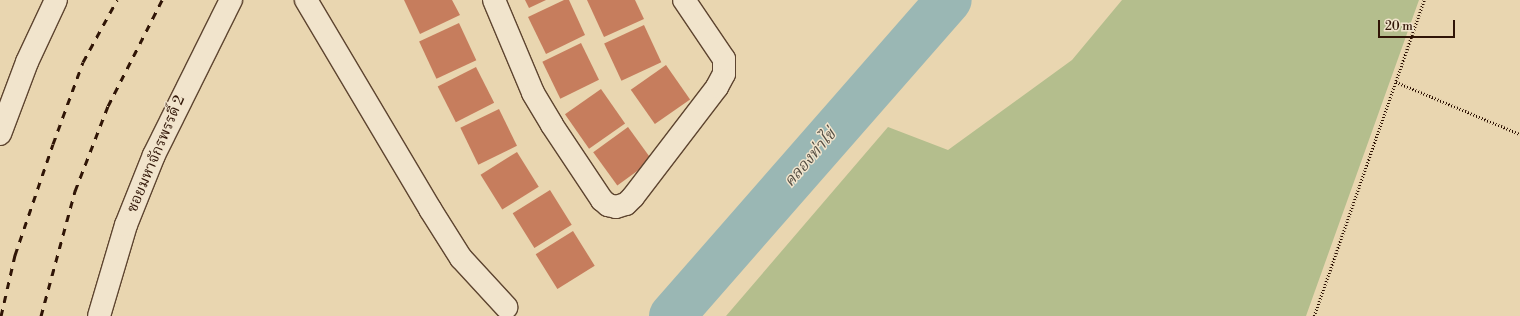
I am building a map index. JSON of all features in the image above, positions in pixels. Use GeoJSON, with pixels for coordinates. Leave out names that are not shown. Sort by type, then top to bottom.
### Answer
{"type":"FeatureCollection","features":[{"type":"Feature","properties":{"kind":"street"},"geometry":{"type":"LineString","coordinates":[[0,134],[28,62],[56,0]]}},
{"type":"Feature","properties":{"kind":"street","name":"ซอยมหาจักรพรรดิ์ 2"},"geometry":{"type":"LineString","coordinates":[[99,316],[126,225],[154,155],[231,0]]}},
{"type":"Feature","properties":{"kind":"street"},"geometry":{"type":"LineString","coordinates":[[306,0],[461,258],[506,307]]}},
{"type":"Feature","properties":{"kind":"street"},"geometry":{"type":"LineString","coordinates":[[494,0],[534,93],[552,125],[602,200],[616,207],[626,204],[633,196],[717,87],[724,74],[724,59],[684,0]]}},
{"type":"Feature","properties":{"kind":"path"},"geometry":{"type":"LineString","coordinates":[[1314,316],[1424,0]]}},
{"type":"Feature","properties":{"kind":"path"},"geometry":{"type":"LineString","coordinates":[[1396,82],[1520,134]]}},
{"type":"Feature","properties":{"kind":"green space"},"geometry":{"type":"Polygon","coordinates":[[[1122,0],[1419,0],[1306,316],[726,316],[888,127],[948,150],[1072,60],[1122,0]]]}},
{"type":"Feature","properties":{"kind":"building"},"geometry":{"type":"Polygon","coordinates":[[[404,0],[452,0],[460,15],[420,34],[404,0]]]}},
{"type":"Feature","properties":{"kind":"building"},"geometry":{"type":"Polygon","coordinates":[[[525,0],[546,0],[529,8],[525,0]]]}},
{"type":"Feature","properties":{"kind":"building"},"geometry":{"type":"Polygon","coordinates":[[[564,0],[569,0],[585,35],[546,54],[528,17],[564,0]]]}},
{"type":"Feature","properties":{"kind":"building"},"geometry":{"type":"Polygon","coordinates":[[[587,0],[635,0],[644,19],[604,37],[587,0]]]}},
{"type":"Feature","properties":{"kind":"building"},"geometry":{"type":"Polygon","coordinates":[[[459,23],[476,60],[436,79],[419,42],[459,23]]]}},
{"type":"Feature","properties":{"kind":"building"},"geometry":{"type":"Polygon","coordinates":[[[644,25],[661,62],[621,81],[604,44],[644,25]]]}},
{"type":"Feature","properties":{"kind":"building"},"geometry":{"type":"Polygon","coordinates":[[[581,43],[599,80],[560,99],[542,62],[581,43]]]}},
{"type":"Feature","properties":{"kind":"building"},"geometry":{"type":"Polygon","coordinates":[[[666,65],[690,99],[655,124],[631,90],[666,65]]]}},
{"type":"Feature","properties":{"kind":"building"},"geometry":{"type":"Polygon","coordinates":[[[476,67],[494,103],[456,122],[438,87],[476,67]]]}},
{"type":"Feature","properties":{"kind":"building"},"geometry":{"type":"Polygon","coordinates":[[[601,89],[625,123],[589,149],[565,114],[601,89]]]}},
{"type":"Feature","properties":{"kind":"building"},"geometry":{"type":"Polygon","coordinates":[[[499,109],[517,146],[478,165],[460,128],[499,109]]]}},
{"type":"Feature","properties":{"kind":"building"},"geometry":{"type":"Polygon","coordinates":[[[628,127],[652,160],[617,185],[593,152],[628,127]]]}},
{"type":"Feature","properties":{"kind":"building"},"geometry":{"type":"Polygon","coordinates":[[[517,152],[539,187],[502,210],[481,175],[517,152]]]}},
{"type":"Feature","properties":{"kind":"building"},"geometry":{"type":"Polygon","coordinates":[[[550,190],[572,225],[534,248],[513,213],[550,190]]]}},
{"type":"Feature","properties":{"kind":"building"},"geometry":{"type":"Polygon","coordinates":[[[573,231],[595,266],[557,289],[536,254],[573,231]]]}},
{"type":"Feature","properties":{"kind":"waterway","name":"คลองท่าไข่"},"geometry":{"type":"LineString","coordinates":[[672,316],[949,0]]}},
{"type":"Feature","properties":{"kind":"railway"},"geometry":{"type":"LineString","coordinates":[[1,316],[15,255],[83,62],[117,0]]}},
{"type":"Feature","properties":{"kind":"railway"},"geometry":{"type":"LineString","coordinates":[[41,316],[75,191],[108,106],[162,0]]}}]}
